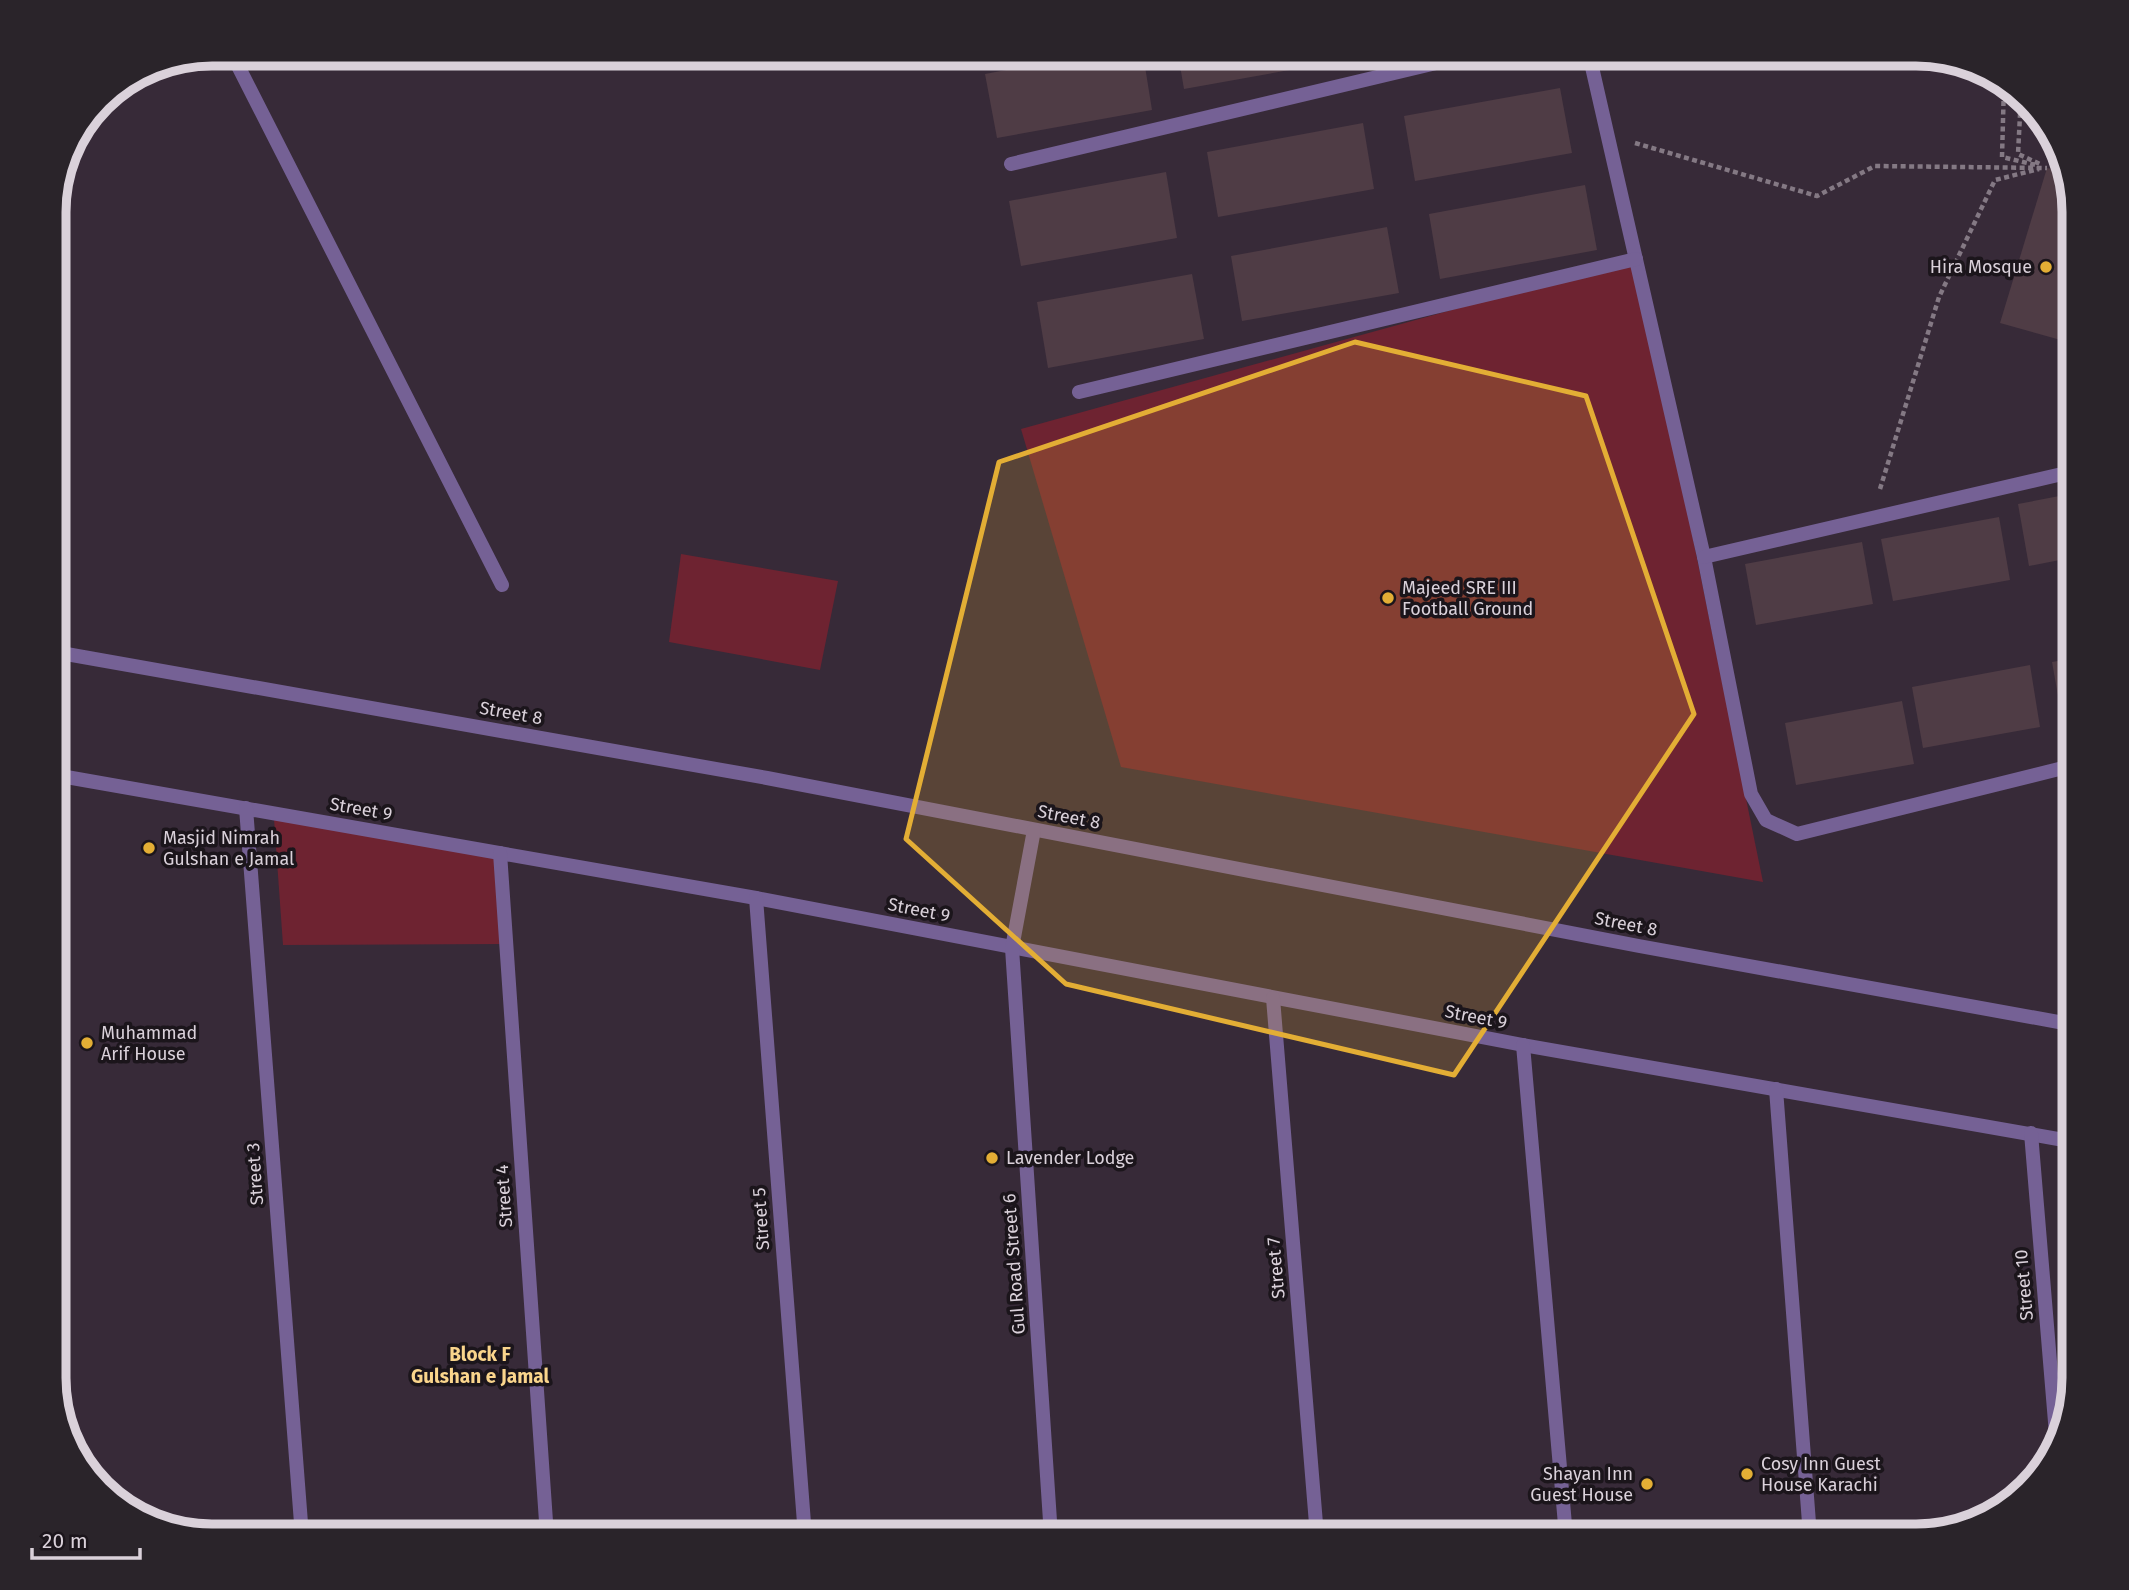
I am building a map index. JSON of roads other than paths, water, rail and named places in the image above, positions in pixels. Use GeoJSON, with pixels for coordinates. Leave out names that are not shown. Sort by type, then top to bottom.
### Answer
{"type":"FeatureCollection","features":[{"type":"Feature","properties":{"kind":"street"},"geometry":{"type":"LineString","coordinates":[[1011,164],[1422,66]]}},
{"type":"Feature","properties":{"kind":"street"},"geometry":{"type":"LineString","coordinates":[[1592,66],[1704,557],[1751,794],[1766,820],[1797,834],[2062,768]]}},
{"type":"Feature","properties":{"kind":"street"},"geometry":{"type":"LineString","coordinates":[[239,67],[502,584]]}},
{"type":"Feature","properties":{"kind":"street"},"geometry":{"type":"LineString","coordinates":[[1079,393],[1636,259]]}},
{"type":"Feature","properties":{"kind":"street"},"geometry":{"type":"LineString","coordinates":[[1704,557],[2062,474]]}},
{"type":"Feature","properties":{"kind":"street","name":"Street 8"},"geometry":{"type":"LineString","coordinates":[[67,654],[767,778],[1653,949],[2062,1024]]}},
{"type":"Feature","properties":{"kind":"street","name":"Street 9"},"geometry":{"type":"LineString","coordinates":[[67,777],[756,898],[1523,1045],[2062,1139]]}},
{"type":"Feature","properties":{"kind":"street","name":"Street 3"},"geometry":{"type":"LineString","coordinates":[[246,808],[301,1524]]}},
{"type":"Feature","properties":{"kind":"street","name":"Gul Road Street 6"},"geometry":{"type":"LineString","coordinates":[[1034,830],[1012,948],[1050,1524]]}},
{"type":"Feature","properties":{"kind":"street","name":"Street 4"},"geometry":{"type":"LineString","coordinates":[[500,853],[546,1524]]}},
{"type":"Feature","properties":{"kind":"street","name":"Street 5"},"geometry":{"type":"LineString","coordinates":[[756,898],[804,1524]]}},
{"type":"Feature","properties":{"kind":"street","name":"Street 7"},"geometry":{"type":"LineString","coordinates":[[1273,998],[1316,1524]]}},
{"type":"Feature","properties":{"kind":"street"},"geometry":{"type":"LineString","coordinates":[[1523,1045],[1565,1524]]}},
{"type":"Feature","properties":{"kind":"street"},"geometry":{"type":"LineString","coordinates":[[1776,1088],[1809,1524]]}},
{"type":"Feature","properties":{"kind":"street","name":"Street 10"},"geometry":{"type":"LineString","coordinates":[[2031,1133],[2055,1424]]}},
{"type":"Feature","properties":{"kind":"place","name":"Hira Mosque"},"geometry":{"type":"Point","coordinates":[2046,267]}},
{"type":"Feature","properties":{"kind":"place","name":"Majeed SRE III Football Ground"},"geometry":{"type":"Point","coordinates":[1388,598]}},
{"type":"Feature","properties":{"kind":"place","name":"Masjid Nimrah Gulshan e Jamal"},"geometry":{"type":"Point","coordinates":[149,848]}},
{"type":"Feature","properties":{"kind":"place","name":"Muhammad Arif House"},"geometry":{"type":"Point","coordinates":[87,1043]}},
{"type":"Feature","properties":{"kind":"place","name":"Lavender Lodge"},"geometry":{"type":"Point","coordinates":[992,1158]}},
{"type":"Feature","properties":{"kind":"place","name":"Cosy Inn Guest House Karachi"},"geometry":{"type":"Point","coordinates":[1747,1474]}},
{"type":"Feature","properties":{"kind":"place","name":"Shayan Inn Guest House"},"geometry":{"type":"Point","coordinates":[1647,1484]}},
{"type":"Feature","properties":{"kind":"district","name":"Block F Gulshan e Jamal"},"geometry":{"type":"Point","coordinates":[480,1365]}}]}
